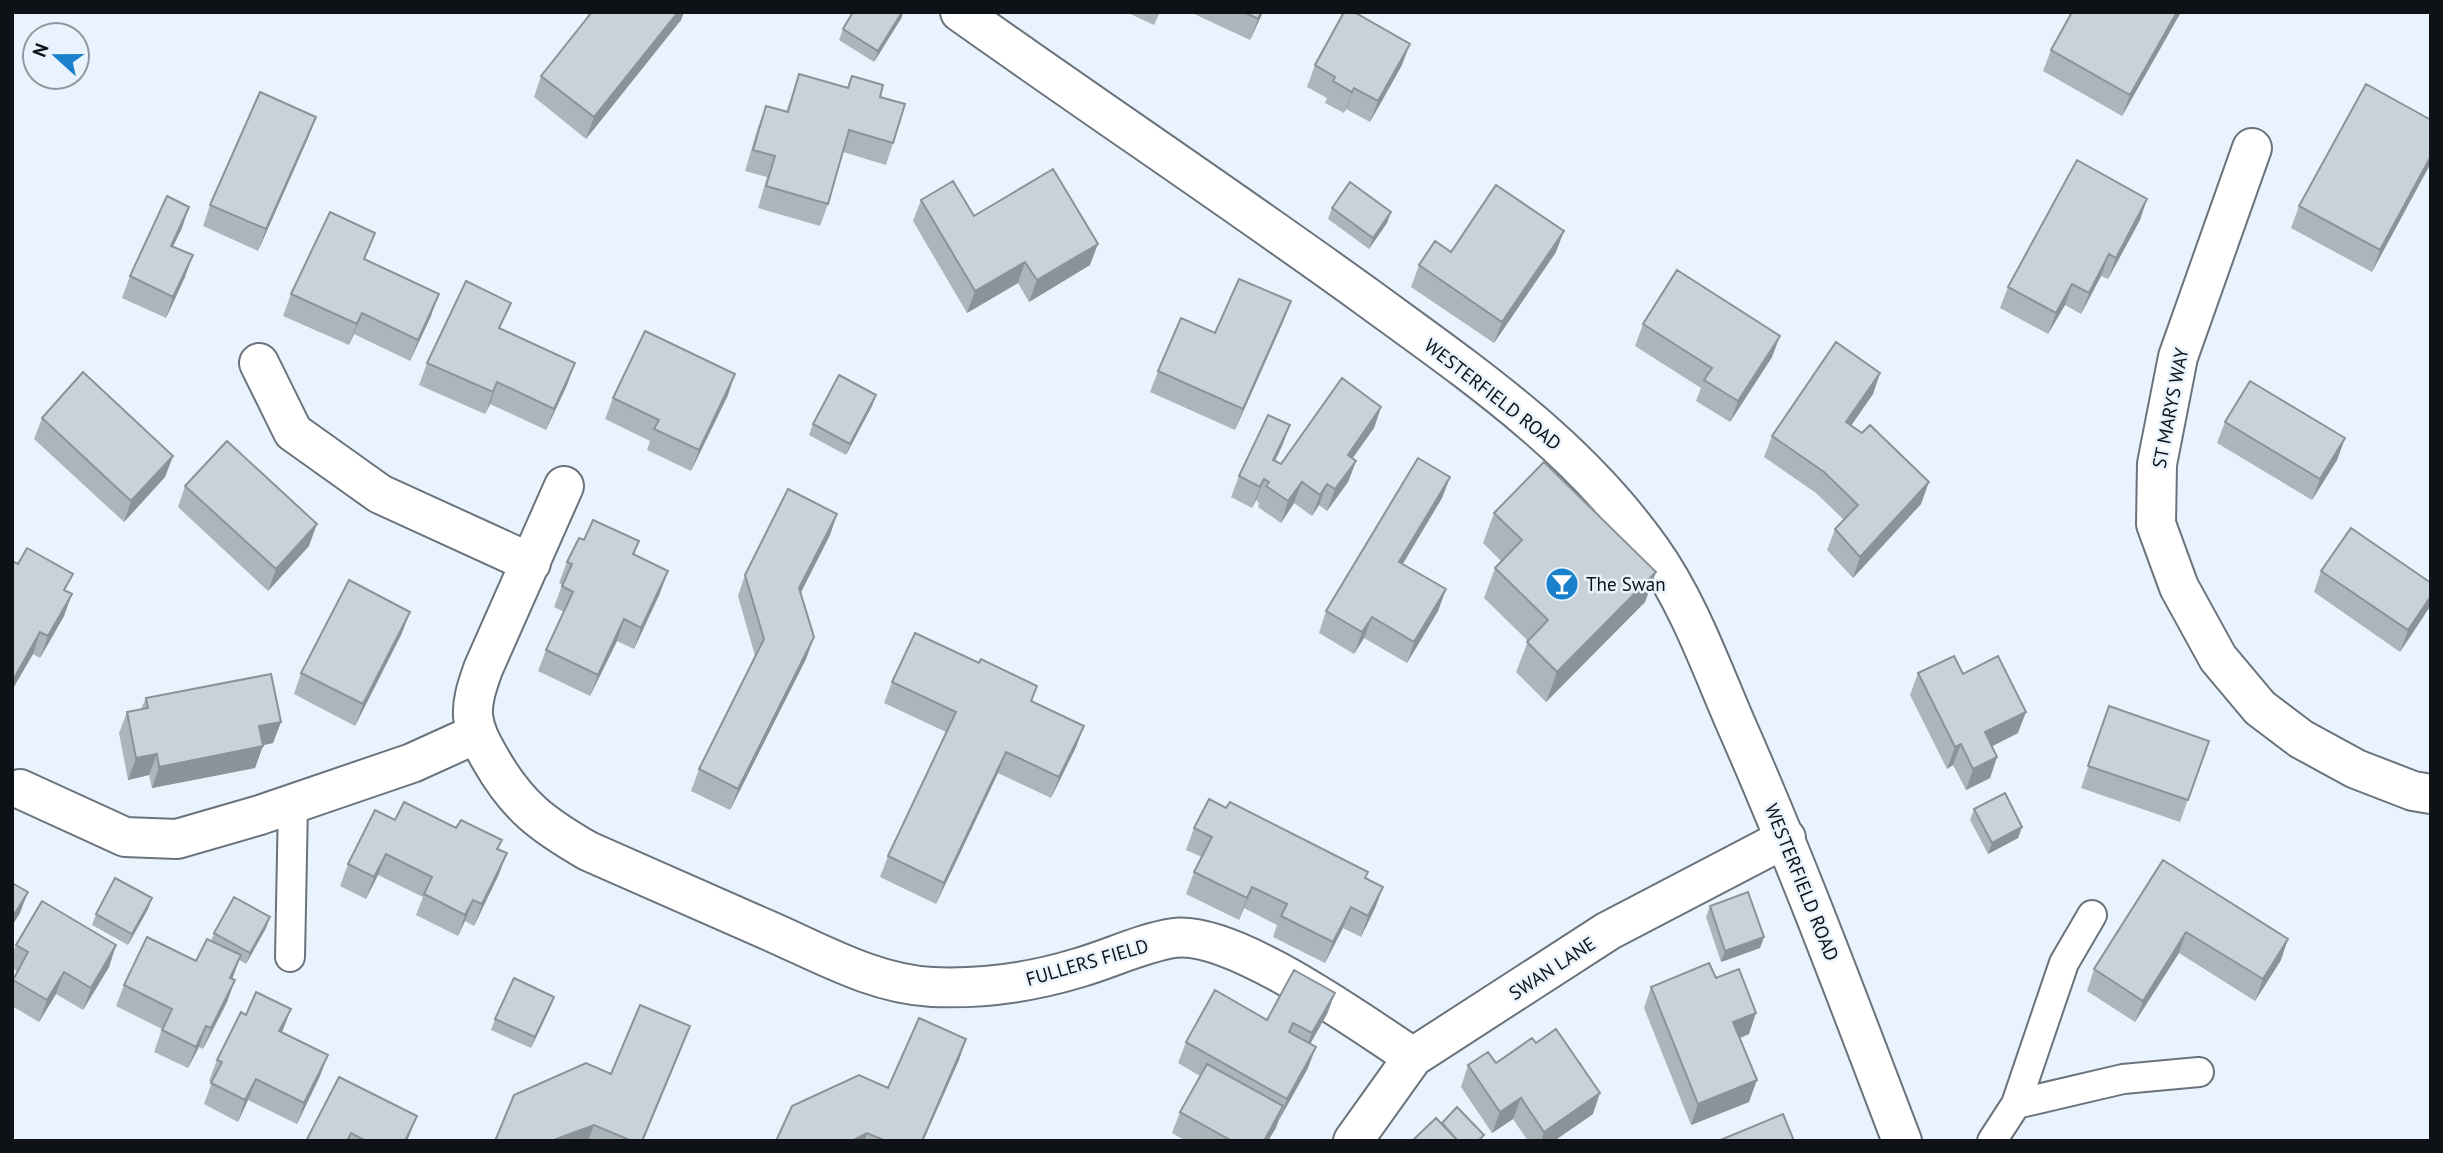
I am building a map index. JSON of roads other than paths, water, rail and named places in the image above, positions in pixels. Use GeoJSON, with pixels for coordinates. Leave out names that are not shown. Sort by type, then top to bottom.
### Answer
{"type":"FeatureCollection","features":[{"type":"Feature","properties":{"kind":"street","name":"WESTERFIELD ROAD"},"geometry":{"type":"LineString","coordinates":[[960,12],[1203,179],[1520,410],[1574,458],[1624,513],[1670,579],[1692,623],[1786,838],[1902,1141]]}},
{"type":"Feature","properties":{"kind":"street","name":"ST MARYS WAY"},"geometry":{"type":"LineString","coordinates":[[2252,148],[2178,357],[2157,464],[2157,524],[2179,587],[2218,658],[2260,708],[2301,739],[2356,769],[2413,791],[2431,794]]}},
{"type":"Feature","properties":{"kind":"street"},"geometry":{"type":"LineString","coordinates":[[259,363],[293,432],[380,494],[531,563]]}},
{"type":"Feature","properties":{"kind":"street"},"geometry":{"type":"LineString","coordinates":[[19,789],[125,837],[177,839],[293,804],[412,763],[476,734],[473,713],[475,692],[483,669],[564,486]]}},
{"type":"Feature","properties":{"kind":"street","name":"FULLERS FIELD"},"geometry":{"type":"LineString","coordinates":[[476,734],[510,791],[531,814],[558,833],[588,851],[872,976],[930,987],[974,986],[1026,981],[1079,968],[1134,948],[1176,937],[1218,943],[1293,979],[1413,1057]]}},
{"type":"Feature","properties":{"kind":"street","name":"SWAN LANE"},"geometry":{"type":"LineString","coordinates":[[1353,1141],[1413,1057],[1608,931],[1786,838]]}},
{"type":"Feature","properties":{"kind":"lane"},"geometry":{"type":"LineString","coordinates":[[290,957],[293,804]]}},
{"type":"Feature","properties":{"kind":"lane"},"geometry":{"type":"LineString","coordinates":[[1992,1141],[2016,1104],[2064,963],[2092,915]]}},
{"type":"Feature","properties":{"kind":"lane"},"geometry":{"type":"LineString","coordinates":[[2016,1104],[2123,1079],[2199,1072]]}},
{"type":"Feature","properties":{"kind":"place","name":"The Swan"},"geometry":{"type":"Point","coordinates":[1562,584]}}]}
